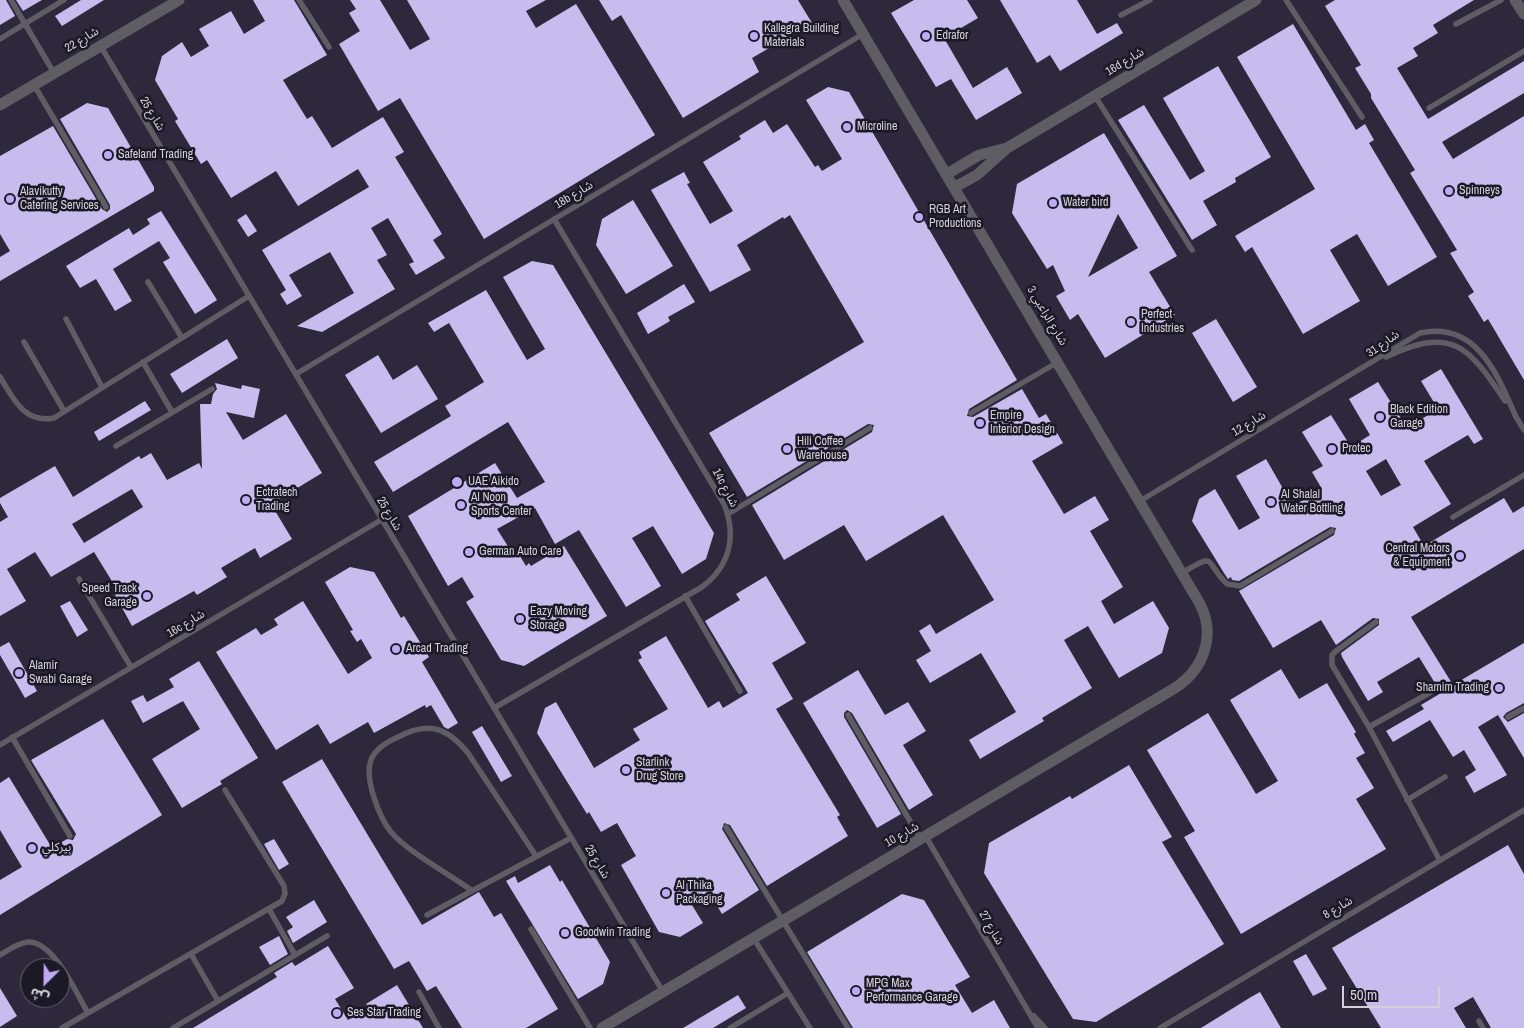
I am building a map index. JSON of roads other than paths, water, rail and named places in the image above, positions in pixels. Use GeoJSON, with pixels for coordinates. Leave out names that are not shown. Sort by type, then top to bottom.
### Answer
{"type":"FeatureCollection","features":[{"type":"Feature","properties":{"kind":"street","name":"شارع 22"},"geometry":{"type":"LineString","coordinates":[[0,106],[100,45],[179,0]]}},
{"type":"Feature","properties":{"kind":"street","name":"شارع الراعبي 3"},"geometry":{"type":"LineString","coordinates":[[843,0],[1182,572],[1206,619],[1208,636],[1204,653]]}},
{"type":"Feature","properties":{"kind":"street","name":"16d شارع"},"geometry":{"type":"LineString","coordinates":[[955,187],[977,175],[1007,148],[1255,0]]}},
{"type":"Feature","properties":{"kind":"street"},"geometry":{"type":"LineString","coordinates":[[1515,0],[1524,14]]}},
{"type":"Feature","properties":{"kind":"street","name":"16d شارع"},"geometry":{"type":"LineString","coordinates":[[947,174],[979,155],[1007,148]]}},
{"type":"Feature","properties":{"kind":"street","name":"شارع 10"},"geometry":{"type":"LineString","coordinates":[[602,1028],[924,839],[1183,683],[1196,670],[1204,653]]}},
{"type":"Feature","properties":{"kind":"lane"},"geometry":{"type":"LineString","coordinates":[[11,0],[54,73]]}},
{"type":"Feature","properties":{"kind":"lane"},"geometry":{"type":"LineString","coordinates":[[0,38],[64,0]]}},
{"type":"Feature","properties":{"kind":"lane"},"geometry":{"type":"LineString","coordinates":[[299,0],[329,47]]}},
{"type":"Feature","properties":{"kind":"lane"},"geometry":{"type":"LineString","coordinates":[[1120,15],[1150,0]]}},
{"type":"Feature","properties":{"kind":"lane"},"geometry":{"type":"LineString","coordinates":[[1286,0],[1362,117]]}},
{"type":"Feature","properties":{"kind":"lane"},"geometry":{"type":"LineString","coordinates":[[1456,24],[1501,0]]}},
{"type":"Feature","properties":{"kind":"lane","name":"18b شارع"},"geometry":{"type":"LineString","coordinates":[[296,374],[863,34]]}},
{"type":"Feature","properties":{"kind":"lane","name":"شارع 25"},"geometry":{"type":"LineString","coordinates":[[100,45],[663,992]]}},
{"type":"Feature","properties":{"kind":"lane"},"geometry":{"type":"LineString","coordinates":[[1429,108],[1524,51]]}},
{"type":"Feature","properties":{"kind":"lane"},"geometry":{"type":"LineString","coordinates":[[34,85],[106,207]]}},
{"type":"Feature","properties":{"kind":"lane"},"geometry":{"type":"LineString","coordinates":[[1095,96],[1192,250]]}},
{"type":"Feature","properties":{"kind":"lane","name":"14c شارع"},"geometry":{"type":"LineString","coordinates":[[494,708],[710,581],[728,555],[731,534],[728,514],[554,219]]}},
{"type":"Feature","properties":{"kind":"lane"},"geometry":{"type":"LineString","coordinates":[[148,282],[182,338]]}},
{"type":"Feature","properties":{"kind":"lane"},"geometry":{"type":"LineString","coordinates":[[0,377],[22,410],[32,417],[48,419],[102,388],[249,296]]}},
{"type":"Feature","properties":{"kind":"lane"},"geometry":{"type":"LineString","coordinates":[[66,319],[102,388]]}},
{"type":"Feature","properties":{"kind":"lane","name":"شارع 31"},"geometry":{"type":"LineString","coordinates":[[1369,365],[1404,341],[1420,333],[1437,331],[1454,334],[1470,342],[1482,354],[1516,417]]}},
{"type":"Feature","properties":{"kind":"lane"},"geometry":{"type":"LineString","coordinates":[[24,342],[64,411]]}},
{"type":"Feature","properties":{"kind":"lane","name":"شارع 31"},"geometry":{"type":"LineString","coordinates":[[1369,365],[1414,344],[1433,342],[1451,344],[1476,359],[1524,430]]}},
{"type":"Feature","properties":{"kind":"lane"},"geometry":{"type":"LineString","coordinates":[[143,362],[172,412]]}},
{"type":"Feature","properties":{"kind":"lane"},"geometry":{"type":"LineString","coordinates":[[971,413],[1058,362]]}},
{"type":"Feature","properties":{"kind":"lane","name":"شارع 12"},"geometry":{"type":"LineString","coordinates":[[1140,501],[1369,365]]}},
{"type":"Feature","properties":{"kind":"lane"},"geometry":{"type":"LineString","coordinates":[[116,446],[212,389]]}},
{"type":"Feature","properties":{"kind":"lane"},"geometry":{"type":"LineString","coordinates":[[728,514],[870,428]]}},
{"type":"Feature","properties":{"kind":"lane"},"geometry":{"type":"LineString","coordinates":[[1453,517],[1524,474]]}},
{"type":"Feature","properties":{"kind":"lane","name":"16c شارع"},"geometry":{"type":"LineString","coordinates":[[0,744],[381,520]]}},
{"type":"Feature","properties":{"kind":"lane"},"geometry":{"type":"LineString","coordinates":[[1182,572],[1207,560],[1212,563],[1227,584],[1240,586],[1332,531]]}},
{"type":"Feature","properties":{"kind":"lane"},"geometry":{"type":"LineString","coordinates":[[79,579],[131,668]]}},
{"type":"Feature","properties":{"kind":"lane"},"geometry":{"type":"LineString","coordinates":[[685,596],[740,691]]}},
{"type":"Feature","properties":{"kind":"lane"},"geometry":{"type":"LineString","coordinates":[[1376,622],[1332,655],[1333,669],[1369,727],[1439,859]]}},
{"type":"Feature","properties":{"kind":"lane"},"geometry":{"type":"LineString","coordinates":[[1369,727],[1431,692]]}},
{"type":"Feature","properties":{"kind":"lane"},"geometry":{"type":"LineString","coordinates":[[1508,717],[1524,708]]}},
{"type":"Feature","properties":{"kind":"lane","name":"شارع 27"},"geometry":{"type":"LineString","coordinates":[[848,715],[1038,1028]]}},
{"type":"Feature","properties":{"kind":"lane"},"geometry":{"type":"LineString","coordinates":[[471,890],[403,843],[384,822],[377,805],[369,769],[374,754],[385,743],[412,730],[421,728],[439,730],[456,739],[536,856]]}},
{"type":"Feature","properties":{"kind":"lane"},"geometry":{"type":"LineString","coordinates":[[12,737],[70,836]]}},
{"type":"Feature","properties":{"kind":"lane"},"geometry":{"type":"LineString","coordinates":[[1407,800],[1445,777]]}},
{"type":"Feature","properties":{"kind":"lane"},"geometry":{"type":"LineString","coordinates":[[62,1028],[282,901],[285,894],[284,886],[225,790]]}},
{"type":"Feature","properties":{"kind":"lane","name":"شارع 8"},"geometry":{"type":"LineString","coordinates":[[1161,1027],[1439,859],[1524,810]]}},
{"type":"Feature","properties":{"kind":"lane"},"geometry":{"type":"LineString","coordinates":[[726,826],[782,922],[848,1028]]}},
{"type":"Feature","properties":{"kind":"lane"},"geometry":{"type":"LineString","coordinates":[[427,915],[571,838]]}},
{"type":"Feature","properties":{"kind":"lane"},"geometry":{"type":"LineString","coordinates":[[269,909],[295,955]]}},
{"type":"Feature","properties":{"kind":"lane"},"geometry":{"type":"LineString","coordinates":[[531,929],[590,1028]]}},
{"type":"Feature","properties":{"kind":"lane"},"geometry":{"type":"LineString","coordinates":[[173,1028],[326,936]]}},
{"type":"Feature","properties":{"kind":"lane"},"geometry":{"type":"LineString","coordinates":[[754,938],[810,1028]]}},
{"type":"Feature","properties":{"kind":"lane"},"geometry":{"type":"LineString","coordinates":[[0,955],[22,943],[42,945],[52,954],[88,1013]]}},
{"type":"Feature","properties":{"kind":"lane"},"geometry":{"type":"LineString","coordinates":[[191,954],[218,1001]]}},
{"type":"Feature","properties":{"kind":"lane"},"geometry":{"type":"LineString","coordinates":[[419,992],[439,1028]]}},
{"type":"Feature","properties":{"kind":"lane"},"geometry":{"type":"LineString","coordinates":[[730,1028],[788,993]]}},
{"type":"Feature","properties":{"kind":"lane"},"geometry":{"type":"LineString","coordinates":[[1024,1005],[1045,1028]]}},
{"type":"Feature","properties":{"kind":"lane"},"geometry":{"type":"LineString","coordinates":[[742,1021],[746,1028]]}},
{"type":"Feature","properties":{"kind":"lane"},"geometry":{"type":"LineString","coordinates":[[1479,1021],[1483,1028]]}},
{"type":"Feature","properties":{"kind":"place","name":"Kallegra Building Materials"},"geometry":{"type":"Point","coordinates":[754,36]}},
{"type":"Feature","properties":{"kind":"place","name":"Edrafor"},"geometry":{"type":"Point","coordinates":[926,36]}},
{"type":"Feature","properties":{"kind":"place","name":"Microline"},"geometry":{"type":"Point","coordinates":[847,127]}},
{"type":"Feature","properties":{"kind":"place","name":"Safeland Trading"},"geometry":{"type":"Point","coordinates":[108,155]}},
{"type":"Feature","properties":{"kind":"place","name":"Spinneys"},"geometry":{"type":"Point","coordinates":[1449,191]}},
{"type":"Feature","properties":{"kind":"place","name":"Alavikutty Catering Services"},"geometry":{"type":"Point","coordinates":[10,199]}},
{"type":"Feature","properties":{"kind":"place","name":"Water bird"},"geometry":{"type":"Point","coordinates":[1053,203]}},
{"type":"Feature","properties":{"kind":"place","name":"RGB Art Productions"},"geometry":{"type":"Point","coordinates":[919,217]}},
{"type":"Feature","properties":{"kind":"place","name":"Perfect Industries"},"geometry":{"type":"Point","coordinates":[1131,322]}},
{"type":"Feature","properties":{"kind":"place","name":"Black Edition Garage"},"geometry":{"type":"Point","coordinates":[1380,417]}},
{"type":"Feature","properties":{"kind":"place","name":"Empire Interior Design"},"geometry":{"type":"Point","coordinates":[980,423]}},
{"type":"Feature","properties":{"kind":"place","name":"Hili Coffee Warehouse"},"geometry":{"type":"Point","coordinates":[787,449]}},
{"type":"Feature","properties":{"kind":"place","name":"Protec"},"geometry":{"type":"Point","coordinates":[1332,449]}},
{"type":"Feature","properties":{"kind":"place","name":"UAE Aikido"},"geometry":{"type":"Point","coordinates":[457,482]}},
{"type":"Feature","properties":{"kind":"place","name":"Ectratech Trading"},"geometry":{"type":"Point","coordinates":[246,500]}},
{"type":"Feature","properties":{"kind":"place","name":"Al Shalal Water Bottling"},"geometry":{"type":"Point","coordinates":[1271,502]}},
{"type":"Feature","properties":{"kind":"place","name":"Al Noon Sports Center"},"geometry":{"type":"Point","coordinates":[461,505]}},
{"type":"Feature","properties":{"kind":"place","name":"German Auto Care"},"geometry":{"type":"Point","coordinates":[469,552]}},
{"type":"Feature","properties":{"kind":"place","name":"Central Motors & Equipment"},"geometry":{"type":"Point","coordinates":[1460,556]}},
{"type":"Feature","properties":{"kind":"place","name":"Speed Track Garage"},"geometry":{"type":"Point","coordinates":[147,596]}},
{"type":"Feature","properties":{"kind":"place","name":"Eazy Moving Storage"},"geometry":{"type":"Point","coordinates":[520,619]}},
{"type":"Feature","properties":{"kind":"place","name":"Arcad Trading"},"geometry":{"type":"Point","coordinates":[396,649]}},
{"type":"Feature","properties":{"kind":"place","name":"Alamir Swabi Garage"},"geometry":{"type":"Point","coordinates":[19,673]}},
{"type":"Feature","properties":{"kind":"place","name":"Shamim Trading"},"geometry":{"type":"Point","coordinates":[1499,688]}},
{"type":"Feature","properties":{"kind":"place","name":"Starlink Drug Store"},"geometry":{"type":"Point","coordinates":[626,770]}},
{"type":"Feature","properties":{"kind":"place","name":"بيركلي"},"geometry":{"type":"Point","coordinates":[32,848]}},
{"type":"Feature","properties":{"kind":"place","name":"Al Thika Packaging"},"geometry":{"type":"Point","coordinates":[666,893]}},
{"type":"Feature","properties":{"kind":"place","name":"Goodwin Trading"},"geometry":{"type":"Point","coordinates":[565,933]}},
{"type":"Feature","properties":{"kind":"place","name":"MPG Max Performance Garage"},"geometry":{"type":"Point","coordinates":[856,991]}},
{"type":"Feature","properties":{"kind":"place","name":"Ses Star Trading"},"geometry":{"type":"Point","coordinates":[337,1013]}}]}
